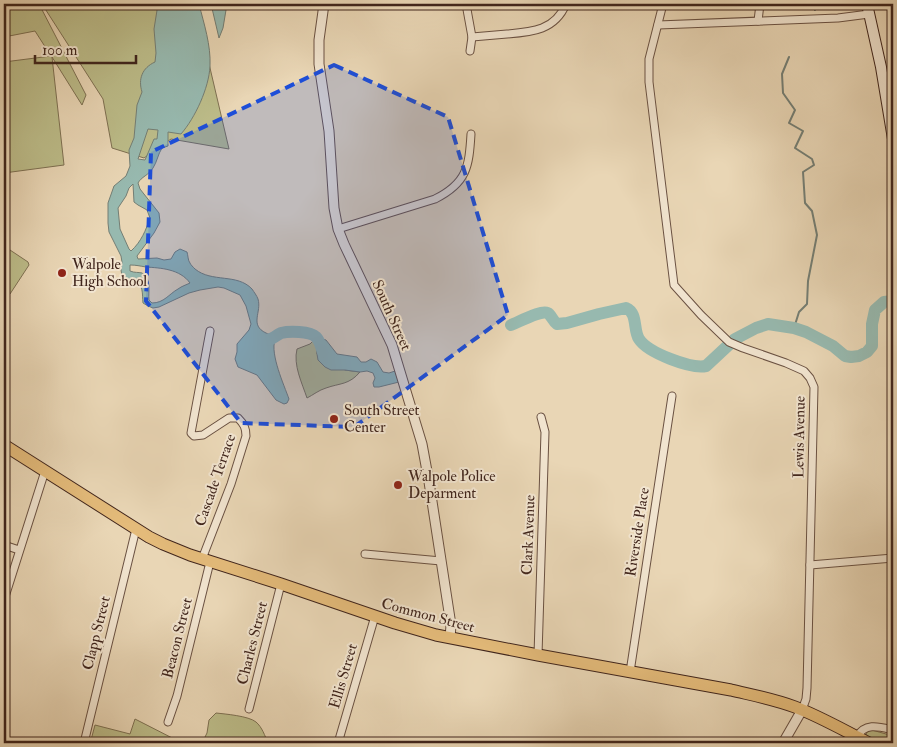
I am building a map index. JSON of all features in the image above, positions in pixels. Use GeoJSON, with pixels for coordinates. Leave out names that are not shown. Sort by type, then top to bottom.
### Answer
{"type":"FeatureCollection","features":[{"type":"Feature","properties":{"kind":"main road"},"geometry":{"type":"LineString","coordinates":[[868,9],[881,67],[893,139]]}},
{"type":"Feature","properties":{"kind":"main road","name":"Common Street"},"geometry":{"type":"LineString","coordinates":[[4,445],[136,529],[163,544],[206,560],[415,630],[761,697],[802,710],[869,743]]}},
{"type":"Feature","properties":{"kind":"street","name":"South Street"},"geometry":{"type":"LineString","coordinates":[[324,4],[319,40],[319,64],[329,132],[334,208],[338,229],[385,330],[416,421],[423,450],[441,561],[451,625],[450,638]]}},
{"type":"Feature","properties":{"kind":"street"},"geometry":{"type":"LineString","coordinates":[[466,4],[472,36],[470,52]]}},
{"type":"Feature","properties":{"kind":"street"},"geometry":{"type":"LineString","coordinates":[[472,36],[531,32],[543,28],[563,12],[566,4]]}},
{"type":"Feature","properties":{"kind":"street","name":"Lewis Avenue"},"geometry":{"type":"LineString","coordinates":[[663,4],[649,59],[650,82],[674,285],[701,315],[732,343],[804,371],[814,387],[807,688],[802,710]]}},
{"type":"Feature","properties":{"kind":"street"},"geometry":{"type":"LineString","coordinates":[[758,21],[760,4]]}},
{"type":"Feature","properties":{"kind":"street"},"geometry":{"type":"LineString","coordinates":[[658,25],[838,18],[868,9]]}},
{"type":"Feature","properties":{"kind":"street"},"geometry":{"type":"LineString","coordinates":[[338,229],[435,199],[449,191],[462,177],[466,168],[469,158],[471,134]]}},
{"type":"Feature","properties":{"kind":"street","name":"Cascade Terrace"},"geometry":{"type":"LineString","coordinates":[[206,560],[246,436],[246,429],[238,418],[229,418],[203,435],[192,435],[210,331]]}},
{"type":"Feature","properties":{"kind":"street","name":"Riverside Place"},"geometry":{"type":"LineString","coordinates":[[630,672],[672,396]]}},
{"type":"Feature","properties":{"kind":"street","name":"Clark Avenue"},"geometry":{"type":"LineString","coordinates":[[538,655],[544,432],[541,417]]}},
{"type":"Feature","properties":{"kind":"street"},"geometry":{"type":"LineString","coordinates":[[4,600],[45,471]]}},
{"type":"Feature","properties":{"kind":"street","name":"Clapp Street"},"geometry":{"type":"LineString","coordinates":[[84,743],[136,529]]}},
{"type":"Feature","properties":{"kind":"street"},"geometry":{"type":"LineString","coordinates":[[4,545],[19,550]]}},
{"type":"Feature","properties":{"kind":"street"},"geometry":{"type":"LineString","coordinates":[[365,554],[441,561]]}},
{"type":"Feature","properties":{"kind":"street"},"geometry":{"type":"LineString","coordinates":[[810,565],[893,558]]}},
{"type":"Feature","properties":{"kind":"street","name":"Beacon Street"},"geometry":{"type":"LineString","coordinates":[[168,722],[177,696],[206,560]]}},
{"type":"Feature","properties":{"kind":"street","name":"Charles Street"},"geometry":{"type":"LineString","coordinates":[[249,709],[281,584]]}},
{"type":"Feature","properties":{"kind":"street","name":"Ellis Street"},"geometry":{"type":"LineString","coordinates":[[338,743],[375,616]]}},
{"type":"Feature","properties":{"kind":"street"},"geometry":{"type":"LineString","coordinates":[[783,743],[802,710]]}},
{"type":"Feature","properties":{"kind":"street"},"geometry":{"type":"LineString","coordinates":[[857,737],[861,731],[870,727],[893,730]]}},
{"type":"Feature","properties":{"kind":"highlighted area"},"geometry":{"type":"Polygon","coordinates":[[[334,65],[448,117],[508,315],[354,427],[241,423],[146,301],[151,152],[334,65]]]}},
{"type":"Feature","properties":{"kind":"green space"},"geometry":{"type":"Polygon","coordinates":[[[4,4],[39,4],[86,95],[82,105],[52,57],[64,165],[4,173],[4,62],[51,56],[35,31],[4,37],[4,4]]]}},
{"type":"Feature","properties":{"kind":"green space"},"geometry":{"type":"Polygon","coordinates":[[[42,4],[195,4],[229,149],[171,139],[144,158],[112,148],[103,99],[42,4]]]}},
{"type":"Feature","properties":{"kind":"green space"},"geometry":{"type":"Polygon","coordinates":[[[4,246],[28,262],[29,265],[10,294],[4,290],[4,246]]]}},
{"type":"Feature","properties":{"kind":"green space"},"geometry":{"type":"Polygon","coordinates":[[[317,337],[317,354],[345,370],[360,372],[348,381],[323,389],[307,398],[297,368],[296,355],[297,349],[310,344],[317,337]]]}},
{"type":"Feature","properties":{"kind":"green space"},"geometry":{"type":"Polygon","coordinates":[[[216,713],[253,720],[260,726],[268,743],[202,743],[207,733],[209,720],[216,713]]]}},
{"type":"Feature","properties":{"kind":"green space"},"geometry":{"type":"Polygon","coordinates":[[[135,719],[182,743],[108,743],[91,740],[95,725],[130,734],[135,719]]]}},
{"type":"Feature","properties":{"kind":"green space"},"geometry":{"type":"Polygon","coordinates":[[[872,730],[893,736],[893,743],[879,743],[868,738],[866,734],[872,730]]]}},
{"type":"Feature","properties":{"kind":"water"},"geometry":{"type":"Polygon","coordinates":[[[158,4],[199,4],[208,42],[210,66],[204,93],[191,120],[181,134],[168,132],[168,146],[162,148],[153,168],[138,183],[140,189],[159,213],[160,222],[137,256],[138,259],[171,259],[175,252],[180,249],[187,252],[191,264],[202,273],[239,281],[252,289],[259,304],[258,326],[269,334],[278,333],[279,337],[275,340],[274,353],[289,399],[287,403],[284,404],[276,400],[257,375],[238,367],[235,359],[237,344],[249,330],[251,324],[246,306],[240,295],[218,287],[189,293],[153,308],[143,303],[142,290],[139,284],[122,276],[121,256],[109,232],[108,203],[114,186],[126,176],[130,166],[129,150],[134,138],[137,105],[142,92],[141,78],[147,67],[155,62],[154,29],[158,4]],[[148,129],[138,159],[145,160],[154,139],[157,139],[158,130],[148,129]],[[133,184],[118,208],[120,229],[131,251],[143,236],[150,218],[147,210],[134,202],[133,184]],[[130,265],[130,271],[145,275],[149,285],[149,300],[152,303],[163,300],[190,283],[176,272],[164,269],[130,265]]]}},
{"type":"Feature","properties":{"kind":"water"},"geometry":{"type":"Polygon","coordinates":[[[211,4],[227,4],[223,28],[219,38],[211,4]]]}},
{"type":"Feature","properties":{"kind":"water"},"geometry":{"type":"Polygon","coordinates":[[[317,337],[326,340],[337,354],[357,357],[361,362],[371,359],[377,362],[383,372],[395,371],[399,382],[374,387],[375,378],[373,373],[367,371],[331,370],[325,367],[318,360],[317,337]]]}},
{"type":"Feature","properties":{"kind":"waterway"},"geometry":{"type":"LineString","coordinates":[[814,4],[815,10]]}},
{"type":"Feature","properties":{"kind":"waterway"},"geometry":{"type":"LineString","coordinates":[[789,57],[782,74],[783,93],[795,110],[789,123],[803,131],[795,148],[812,159],[814,165],[803,172],[805,203],[812,211],[817,235],[808,281],[807,304],[799,312],[794,328]]}},
{"type":"Feature","properties":{"kind":"waterway"},"geometry":{"type":"LineString","coordinates":[[511,325],[542,313],[549,314],[557,324],[626,308],[630,310],[634,318],[637,335],[644,344],[651,350],[670,359],[690,365],[706,366],[735,339],[768,324],[806,332],[833,346],[845,356],[851,357],[867,352],[872,346],[872,324],[875,310],[884,302],[893,301]]}},
{"type":"Feature","properties":{"kind":"waterway"},"geometry":{"type":"LineString","coordinates":[[264,340],[271,339],[281,333],[304,333],[316,337],[323,352]]}},
{"type":"Feature","properties":{"kind":"place","name":"Walpole High School"},"geometry":{"type":"Point","coordinates":[62,273]}},
{"type":"Feature","properties":{"kind":"place","name":"South Street Center"},"geometry":{"type":"Point","coordinates":[334,419]}},
{"type":"Feature","properties":{"kind":"place","name":"Walpole Police Deparment"},"geometry":{"type":"Point","coordinates":[398,485]}}]}
